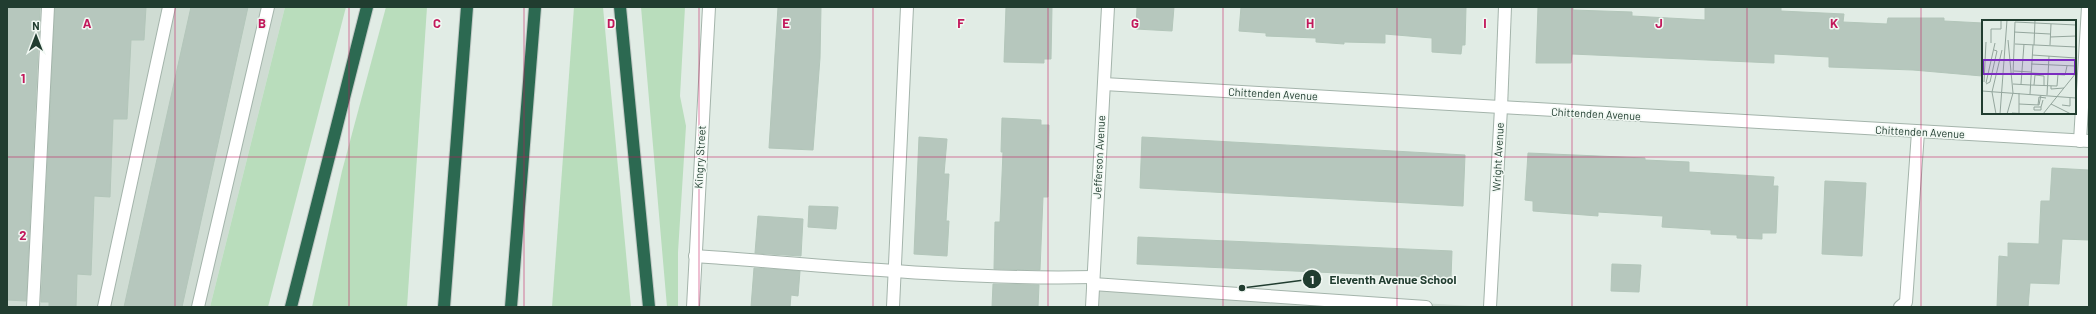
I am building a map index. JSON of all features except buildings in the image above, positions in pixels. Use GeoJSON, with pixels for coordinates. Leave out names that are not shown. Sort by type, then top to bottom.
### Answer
{"type":"FeatureCollection","features":[{"type":"Feature","properties":{"kind":"highway"},"geometry":{"type":"LineString","coordinates":[[291,307],[367,7]]}},
{"type":"Feature","properties":{"kind":"highway"},"geometry":{"type":"LineString","coordinates":[[444,307],[467,7]]}},
{"type":"Feature","properties":{"kind":"highway"},"geometry":{"type":"LineString","coordinates":[[512,307],[534,7]]}},
{"type":"Feature","properties":{"kind":"highway"},"geometry":{"type":"LineString","coordinates":[[620,7],[649,307]]}},
{"type":"Feature","properties":{"kind":"street"},"geometry":{"type":"LineString","coordinates":[[33,307],[48,7]]}},
{"type":"Feature","properties":{"kind":"street"},"geometry":{"type":"LineString","coordinates":[[104,307],[169,7]]}},
{"type":"Feature","properties":{"kind":"street"},"geometry":{"type":"LineString","coordinates":[[198,307],[268,7]]}},
{"type":"Feature","properties":{"kind":"street","name":"Kingry Street"},"geometry":{"type":"LineString","coordinates":[[693,307],[709,7]]}},
{"type":"Feature","properties":{"kind":"street"},"geometry":{"type":"LineString","coordinates":[[893,307],[907,7]]}},
{"type":"Feature","properties":{"kind":"street","name":"Jefferson Avenue"},"geometry":{"type":"LineString","coordinates":[[1092,307],[1108,7]]}},
{"type":"Feature","properties":{"kind":"street","name":"Wright Avenue"},"geometry":{"type":"LineString","coordinates":[[1490,307],[1505,7]]}},
{"type":"Feature","properties":{"kind":"street"},"geometry":{"type":"LineString","coordinates":[[2085,141],[2088,7]]}},
{"type":"Feature","properties":{"kind":"street","name":"Chittenden Avenue"},"geometry":{"type":"LineString","coordinates":[[1104,84],[2085,141]]}},
{"type":"Feature","properties":{"kind":"street"},"geometry":{"type":"LineString","coordinates":[[1900,307],[1906,302],[1918,132]]}},
{"type":"Feature","properties":{"kind":"street"},"geometry":{"type":"LineString","coordinates":[[695,256],[895,271],[1057,278],[1426,307]]}},
{"type":"Feature","properties":{"kind":"shaded area"},"geometry":{"type":"Polygon","coordinates":[[[7,7],[285,7],[210,307],[7,307],[7,7]]]}},
{"type":"Feature","properties":{"kind":"shaded area"},"geometry":{"type":"Polygon","coordinates":[[[1099,284],[1489,307],[1098,307],[1099,284]]]}},
{"type":"Feature","properties":{"kind":"green space"},"geometry":{"type":"Polygon","coordinates":[[[285,7],[346,7],[268,307],[210,307],[285,7]]]}},
{"type":"Feature","properties":{"kind":"green space"},"geometry":{"type":"Polygon","coordinates":[[[386,7],[427,7],[407,307],[312,307],[342,171],[386,7]]]}},
{"type":"Feature","properties":{"kind":"green space"},"geometry":{"type":"Polygon","coordinates":[[[574,7],[603,7],[631,307],[552,307],[574,7]]]}},
{"type":"Feature","properties":{"kind":"green space"},"geometry":{"type":"Polygon","coordinates":[[[641,7],[685,7],[680,96],[686,126],[678,252],[678,307],[667,307],[641,7]]]}},
{"type":"Feature","properties":{"kind":"place","name":"Eleventh Avenue School"},"geometry":{"type":"Point","coordinates":[1242,288]}}]}
